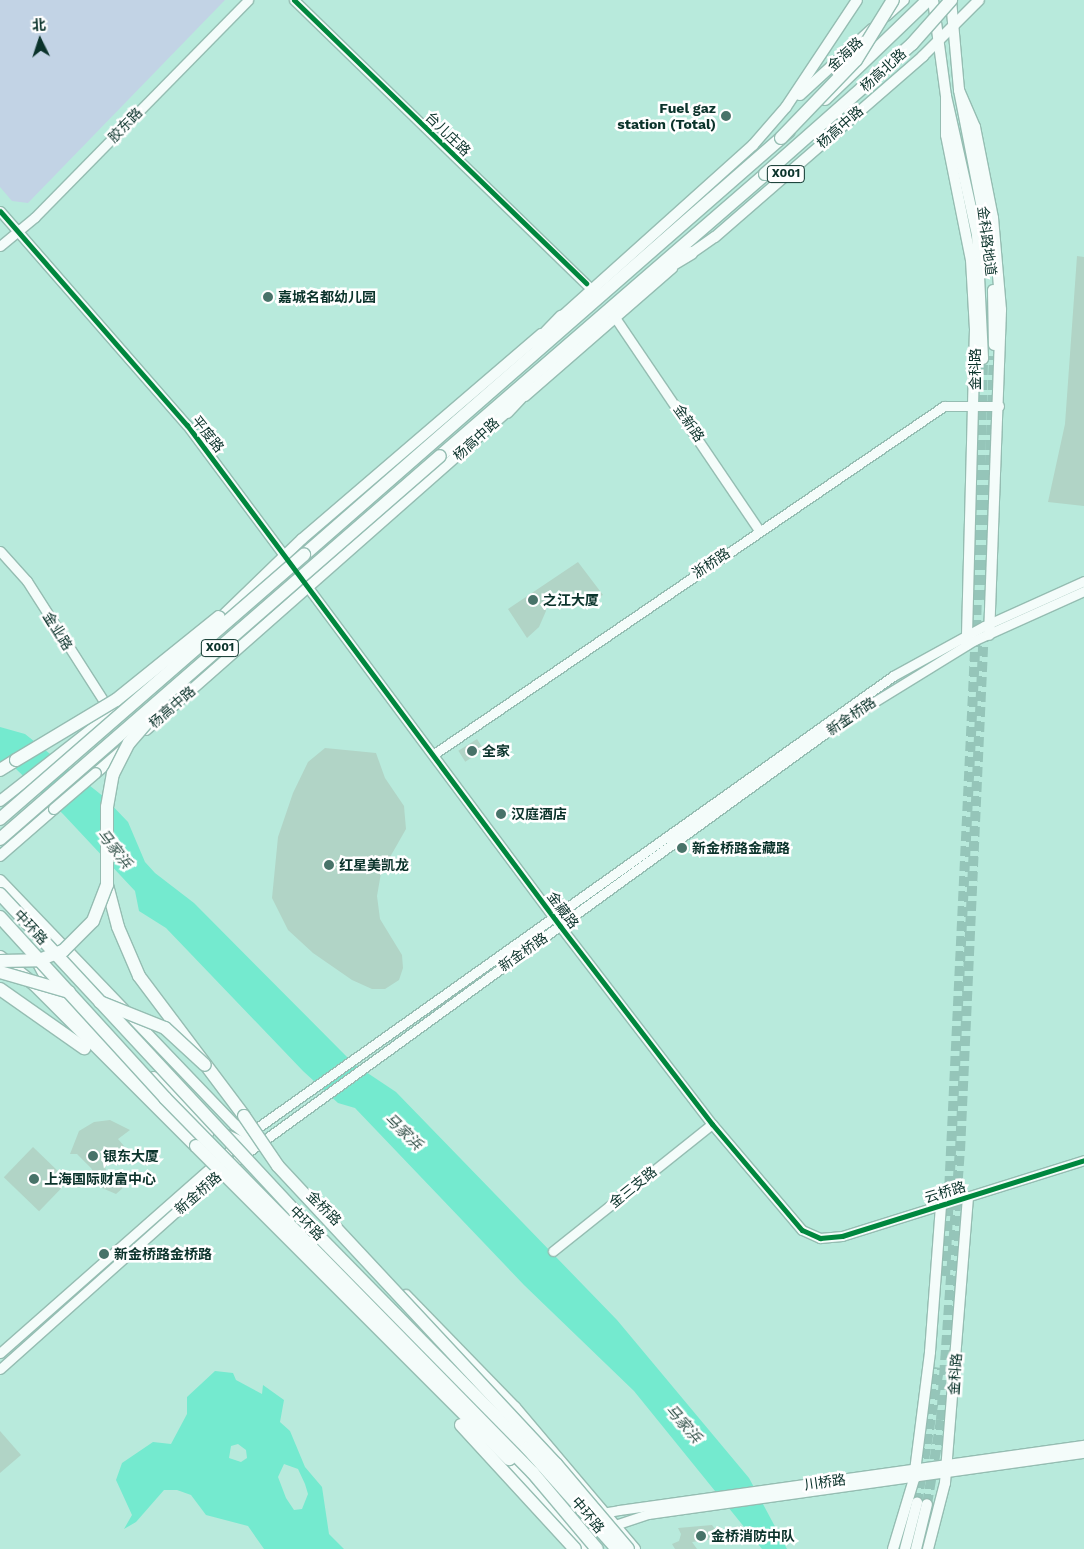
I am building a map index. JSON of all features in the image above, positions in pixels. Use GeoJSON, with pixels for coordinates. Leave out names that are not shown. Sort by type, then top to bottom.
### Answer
{"type":"FeatureCollection","features":[{"type":"Feature","properties":{"kind":"highway","name":"杨高北路"},"geometry":{"type":"LineString","coordinates":[[781,138],[856,60],[892,0]]}},
{"type":"Feature","properties":{"kind":"highway"},"geometry":{"type":"LineString","coordinates":[[781,138],[877,53],[928,0]]}},
{"type":"Feature","properties":{"kind":"highway","name":"杨高北路"},"geometry":{"type":"LineString","coordinates":[[670,256],[912,44],[951,0]]}},
{"type":"Feature","properties":{"kind":"highway"},"geometry":{"type":"LineString","coordinates":[[912,44],[961,0]]}},
{"type":"Feature","properties":{"kind":"highway","name":"杨高中路"},"geometry":{"type":"LineString","coordinates":[[0,818],[430,446],[781,138]]}},
{"type":"Feature","properties":{"kind":"highway"},"geometry":{"type":"LineString","coordinates":[[630,291],[691,253]]}},
{"type":"Feature","properties":{"kind":"highway","name":"杨高中路"},"geometry":{"type":"LineString","coordinates":[[0,839],[670,256]]}},
{"type":"Feature","properties":{"kind":"highway"},"geometry":{"type":"LineString","coordinates":[[478,404],[562,316]]}},
{"type":"Feature","properties":{"kind":"highway"},"geometry":{"type":"LineString","coordinates":[[507,412],[572,341]]}},
{"type":"Feature","properties":{"kind":"highway"},"geometry":{"type":"LineString","coordinates":[[0,770],[116,700],[304,555]]}},
{"type":"Feature","properties":{"kind":"highway"},"geometry":{"type":"LineString","coordinates":[[264,609],[167,700],[121,756],[106,807],[107,885],[118,927],[139,976],[278,1166],[562,1470],[628,1549]]}},
{"type":"Feature","properties":{"kind":"highway"},"geometry":{"type":"LineString","coordinates":[[0,765],[16,760]]}},
{"type":"Feature","properties":{"kind":"highway"},"geometry":{"type":"LineString","coordinates":[[0,961],[39,960],[63,950],[93,921],[107,885]]}},
{"type":"Feature","properties":{"kind":"highway","name":"中环路"},"geometry":{"type":"LineString","coordinates":[[0,894],[295,1212],[527,1448],[617,1549]]}},
{"type":"Feature","properties":{"kind":"highway","name":"中环路"},"geometry":{"type":"LineString","coordinates":[[0,917],[177,1110],[549,1491],[597,1549]]}},
{"type":"Feature","properties":{"kind":"highway"},"geometry":{"type":"LineString","coordinates":[[0,957],[35,985],[133,1086],[256,1202],[438,1392],[549,1491]]}},
{"type":"Feature","properties":{"kind":"highway"},"geometry":{"type":"LineString","coordinates":[[0,972],[147,1018],[180,1039],[205,1065]]}},
{"type":"Feature","properties":{"kind":"highway"},"geometry":{"type":"LineString","coordinates":[[0,989],[38,1012],[133,1086]]}},
{"type":"Feature","properties":{"kind":"highway"},"geometry":{"type":"LineString","coordinates":[[177,1110],[256,1202]]}},
{"type":"Feature","properties":{"kind":"highway"},"geometry":{"type":"LineString","coordinates":[[438,1392],[456,1420],[579,1548]]}},
{"type":"Feature","properties":{"kind":"main road","name":"X001"},"geometry":{"type":"LineString","coordinates":[[0,801],[64,747],[112,714],[287,556],[562,316],[589,287],[753,145],[786,108],[857,0]]}},
{"type":"Feature","properties":{"kind":"main road","name":"金海路"},"geometry":{"type":"LineString","coordinates":[[786,108],[904,0]]}},
{"type":"Feature","properties":{"kind":"main road","name":"金科路"},"geometry":{"type":"LineString","coordinates":[[933,0],[946,96],[956,134]]}},
{"type":"Feature","properties":{"kind":"main road","name":"金科路"},"geometry":{"type":"LineString","coordinates":[[951,0],[959,90],[966,128]]}},
{"type":"Feature","properties":{"kind":"main road"},"geometry":{"type":"LineString","coordinates":[[953,25],[979,0]]}},
{"type":"Feature","properties":{"kind":"main road","name":"杨高中路"},"geometry":{"type":"LineString","coordinates":[[0,856],[310,588],[507,412],[691,253],[715,237],[915,62],[937,37],[953,25]]}},
{"type":"Feature","properties":{"kind":"main road","name":"金科路"},"geometry":{"type":"LineString","coordinates":[[959,90],[975,127],[993,218],[1001,310],[991,623],[989,635]]}},
{"type":"Feature","properties":{"kind":"main road","name":"金科路"},"geometry":{"type":"LineString","coordinates":[[946,96],[946,135],[971,260],[974,404],[966,640]]}},
{"type":"Feature","properties":{"kind":"main road","name":"金科路地道"},"geometry":{"type":"LineString","coordinates":[[966,128],[988,237],[994,356]]}},
{"type":"Feature","properties":{"kind":"main road","name":"金科路地道"},"geometry":{"type":"LineString","coordinates":[[956,134],[977,235],[983,359]]}},
{"type":"Feature","properties":{"kind":"main road","name":"金桥路"},"geometry":{"type":"LineString","coordinates":[[0,880],[515,1407],[608,1512],[635,1549]]}},
{"type":"Feature","properties":{"kind":"main road"},"geometry":{"type":"LineString","coordinates":[[0,900],[40,941],[68,951]]}},
{"type":"Feature","properties":{"kind":"main road"},"geometry":{"type":"LineString","coordinates":[[0,923],[226,1152],[579,1548]]}},
{"type":"Feature","properties":{"kind":"main road"},"geometry":{"type":"LineString","coordinates":[[36,960],[51,988],[217,1160],[235,1164]]}},
{"type":"Feature","properties":{"kind":"main road"},"geometry":{"type":"LineString","coordinates":[[146,1069],[174,1080],[238,1142],[259,1144]]}},
{"type":"Feature","properties":{"kind":"main road","name":"金科路"},"geometry":{"type":"LineString","coordinates":[[928,1549],[946,1469],[968,1197]]}},
{"type":"Feature","properties":{"kind":"main road","name":"金科路"},"geometry":{"type":"LineString","coordinates":[[893,1549],[914,1474],[930,1352],[941,1205]]}},
{"type":"Feature","properties":{"kind":"main road"},"geometry":{"type":"LineString","coordinates":[[905,1549],[922,1503],[916,1549]]}},
{"type":"Feature","properties":{"kind":"street","name":"胶东路"},"geometry":{"type":"LineString","coordinates":[[0,246],[18,233],[248,0]]}},
{"type":"Feature","properties":{"kind":"street","name":"台儿庄路"},"geometry":{"type":"LineString","coordinates":[[294,0],[589,287]]}},
{"type":"Feature","properties":{"kind":"street","name":"平度路"},"geometry":{"type":"LineString","coordinates":[[0,211],[187,425],[310,588]]}},
{"type":"Feature","properties":{"kind":"street","name":"金新路"},"geometry":{"type":"LineString","coordinates":[[616,319],[759,530]]}},
{"type":"Feature","properties":{"kind":"street","name":"浙桥路"},"geometry":{"type":"LineString","coordinates":[[434,754],[759,530],[944,406],[974,404],[999,406]]}},
{"type":"Feature","properties":{"kind":"street","name":"金业路"},"geometry":{"type":"LineString","coordinates":[[0,551],[26,581],[112,714]]}},
{"type":"Feature","properties":{"kind":"street","name":"新金桥路"},"geometry":{"type":"LineString","coordinates":[[0,1369],[259,1144],[368,1064],[835,726],[991,623],[1084,581]]}},
{"type":"Feature","properties":{"kind":"street","name":"金藏路"},"geometry":{"type":"LineString","coordinates":[[310,588],[560,926],[712,1124],[795,1223],[812,1235]]}},
{"type":"Feature","properties":{"kind":"street","name":"新金桥路"},"geometry":{"type":"LineString","coordinates":[[0,1353],[247,1134],[356,1054],[885,682],[966,640],[989,635],[1084,591]]}},
{"type":"Feature","properties":{"kind":"street","name":"金三支路"},"geometry":{"type":"LineString","coordinates":[[553,1251],[712,1124]]}},
{"type":"Feature","properties":{"kind":"street","name":"云桥路"},"geometry":{"type":"LineString","coordinates":[[812,1235],[842,1236],[1084,1160]]}},
{"type":"Feature","properties":{"kind":"street","name":"川桥路"},"geometry":{"type":"LineString","coordinates":[[608,1512],[698,1504],[914,1474],[1084,1445]]}},
{"type":"Feature","properties":{"kind":"street","name":"川桥路"},"geometry":{"type":"LineString","coordinates":[[946,1469],[1084,1453]]}},
{"type":"Feature","properties":{"kind":"street","name":"川桥路"},"geometry":{"type":"LineString","coordinates":[[579,1548],[616,1523],[698,1504]]}},
{"type":"Feature","properties":{"kind":"street"},"geometry":{"type":"LineString","coordinates":[[579,1548],[608,1512]]}},
{"type":"Feature","properties":{"kind":"shaded area"},"geometry":{"type":"Polygon","coordinates":[[[0,0],[225,0],[28,203],[12,201],[0,187],[0,0]]]}},
{"type":"Feature","properties":{"kind":"water","name":"马家浜"},"geometry":{"type":"Polygon","coordinates":[[[0,727],[25,734],[104,797],[128,822],[145,862],[155,873],[194,903],[354,1064],[396,1092],[617,1320],[749,1478],[787,1549],[762,1549],[634,1391],[524,1285],[355,1108],[338,1103],[303,1071],[166,928],[139,911],[135,891],[63,814],[16,769],[0,761],[0,727]]]}},
{"type":"Feature","properties":{"kind":"water"},"geometry":{"type":"Polygon","coordinates":[[[215,1371],[233,1373],[236,1380],[262,1394],[263,1385],[284,1400],[280,1422],[290,1431],[305,1467],[322,1487],[329,1534],[344,1549],[264,1549],[248,1526],[206,1515],[191,1495],[177,1490],[164,1490],[136,1522],[124,1529],[132,1515],[116,1480],[122,1463],[153,1442],[171,1444],[187,1414],[187,1397],[215,1371]],[[238,1444],[231,1446],[229,1458],[241,1462],[247,1458],[246,1450],[238,1444]],[[284,1464],[278,1477],[286,1498],[294,1510],[302,1509],[308,1494],[305,1484],[298,1469],[284,1464]]]}},
{"type":"Feature","properties":{"kind":"building"},"geometry":{"type":"Polygon","coordinates":[[[1077,256],[1084,257],[1084,506],[1048,502],[1065,424],[1077,256]]]}},
{"type":"Feature","properties":{"kind":"building","name":"之江大厦"},"geometry":{"type":"Polygon","coordinates":[[[578,562],[603,595],[582,603],[558,591],[543,602],[546,611],[539,627],[527,638],[508,609],[578,562]]]}},
{"type":"Feature","properties":{"kind":"building","name":"全家"},"geometry":{"type":"Polygon","coordinates":[[[477,739],[484,750],[465,762],[458,751],[477,739]]]}},
{"type":"Feature","properties":{"kind":"building","name":"红星美凯龙"},"geometry":{"type":"Polygon","coordinates":[[[325,748],[376,753],[385,778],[404,806],[406,829],[381,873],[377,896],[380,919],[402,955],[403,968],[399,980],[385,989],[372,989],[352,980],[313,953],[288,930],[272,898],[278,837],[293,793],[308,762],[325,748]]]}},
{"type":"Feature","properties":{"kind":"building","name":"银东大厦"},"geometry":{"type":"Polygon","coordinates":[[[110,1120],[130,1130],[118,1139],[124,1146],[109,1154],[104,1164],[108,1176],[124,1187],[116,1194],[102,1188],[91,1168],[77,1154],[70,1154],[79,1131],[94,1122],[110,1120]]]}},
{"type":"Feature","properties":{"kind":"building","name":"上海国际财富中心"},"geometry":{"type":"Polygon","coordinates":[[[33,1147],[68,1181],[39,1211],[4,1177],[33,1147]]]}},
{"type":"Feature","properties":{"kind":"building"},"geometry":{"type":"Polygon","coordinates":[[[0,1431],[21,1455],[0,1473],[0,1431]]]}},
{"type":"Feature","properties":{"kind":"building","name":"金桥消防中队"},"geometry":{"type":"Polygon","coordinates":[[[712,1525],[722,1538],[692,1542],[697,1549],[675,1549],[672,1544],[679,1541],[681,1534],[678,1528],[712,1525]]]}},
{"type":"Feature","properties":{"kind":"tunnel"},"geometry":{"type":"LineString","coordinates":[[985,600],[994,356]]}},
{"type":"Feature","properties":{"kind":"tunnel"},"geometry":{"type":"LineString","coordinates":[[945,1276],[976,630],[983,359]]}},
{"type":"Feature","properties":{"kind":"tunnel"},"geometry":{"type":"LineString","coordinates":[[927,1504],[941,1420],[960,1151],[984,627]]}},
{"type":"Feature","properties":{"kind":"tunnel"},"geometry":{"type":"LineString","coordinates":[[917,1503],[939,1368]]}},
{"type":"Feature","properties":{"kind":"cycle path"},"geometry":{"type":"LineString","coordinates":[[294,0],[586,283]]}},
{"type":"Feature","properties":{"kind":"cycle path"},"geometry":{"type":"LineString","coordinates":[[0,211],[187,425],[560,926],[712,1124],[802,1230],[820,1238],[842,1236],[1084,1160]]}},
{"type":"Feature","properties":{"kind":"place","name":"Fuel gaz station (Total)"},"geometry":{"type":"Point","coordinates":[726,116]}},
{"type":"Feature","properties":{"kind":"place","name":"嘉城名都幼儿园"},"geometry":{"type":"Point","coordinates":[268,297]}},
{"type":"Feature","properties":{"kind":"place","name":"之江大厦"},"geometry":{"type":"Point","coordinates":[533,600]}},
{"type":"Feature","properties":{"kind":"place","name":"全家"},"geometry":{"type":"Point","coordinates":[472,751]}},
{"type":"Feature","properties":{"kind":"place","name":"汉庭酒店"},"geometry":{"type":"Point","coordinates":[501,814]}},
{"type":"Feature","properties":{"kind":"place","name":"新金桥路金藏路"},"geometry":{"type":"Point","coordinates":[682,848]}},
{"type":"Feature","properties":{"kind":"place","name":"红星美凯龙"},"geometry":{"type":"Point","coordinates":[329,865]}},
{"type":"Feature","properties":{"kind":"place","name":"银东大厦"},"geometry":{"type":"Point","coordinates":[93,1156]}},
{"type":"Feature","properties":{"kind":"place","name":"上海国际财富中心"},"geometry":{"type":"Point","coordinates":[34,1179]}},
{"type":"Feature","properties":{"kind":"place","name":"新金桥路金桥路"},"geometry":{"type":"Point","coordinates":[104,1254]}},
{"type":"Feature","properties":{"kind":"place","name":"金桥消防中队"},"geometry":{"type":"Point","coordinates":[701,1536]}}]}
